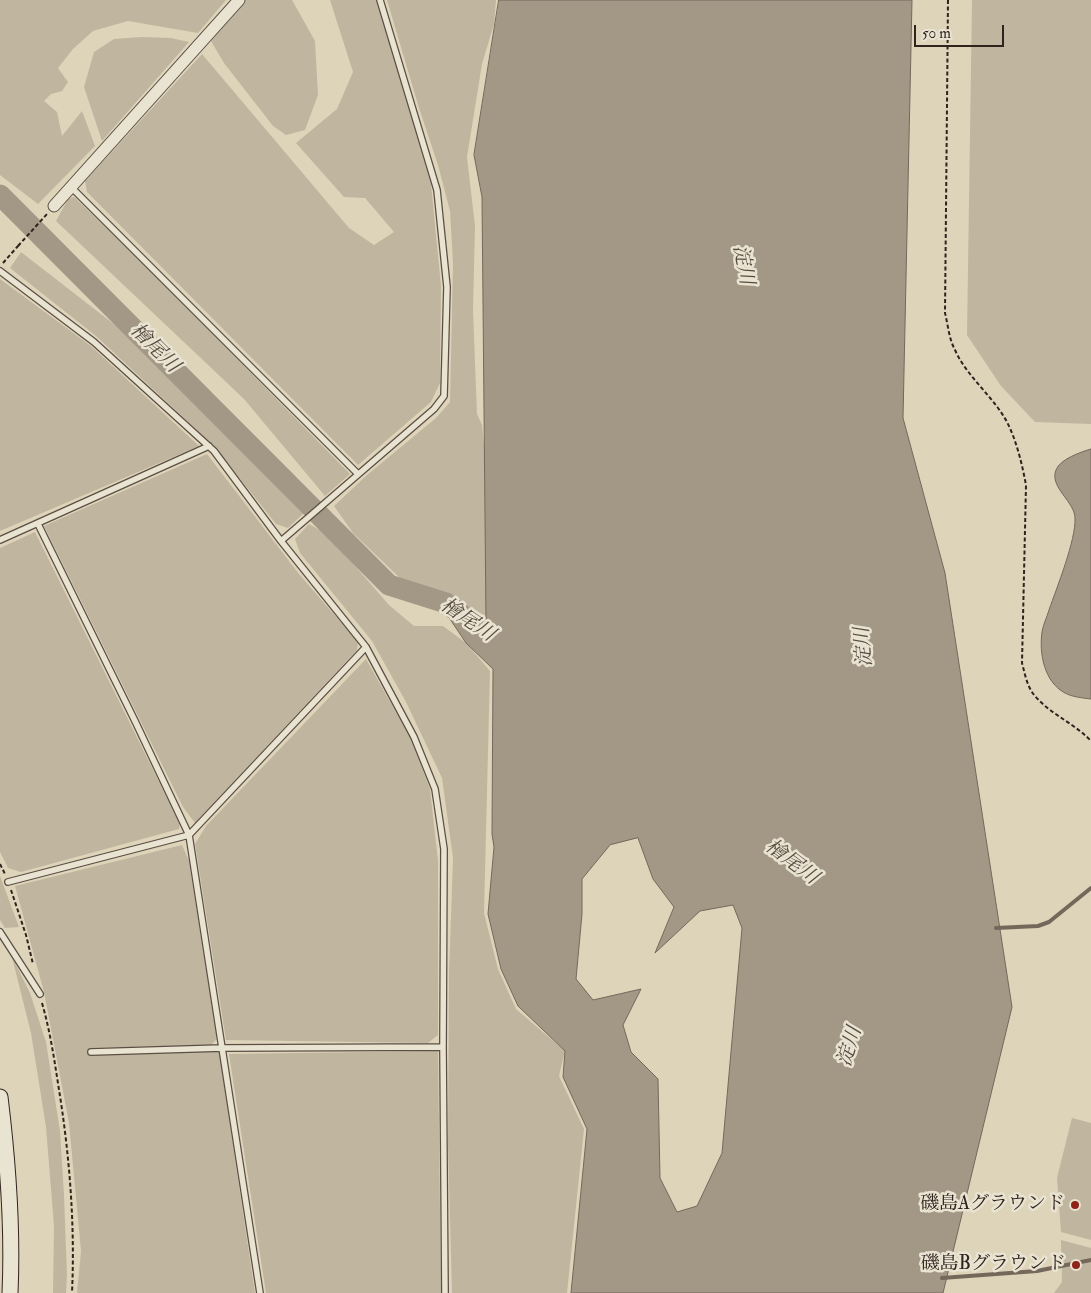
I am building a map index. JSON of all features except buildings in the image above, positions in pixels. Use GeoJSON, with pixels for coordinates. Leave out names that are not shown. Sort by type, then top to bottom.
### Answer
{"type":"FeatureCollection","features":[{"type":"Feature","properties":{"kind":"street"},"geometry":{"type":"LineString","coordinates":[[54,206],[239,0]]}},
{"type":"Feature","properties":{"kind":"street"},"geometry":{"type":"LineString","coordinates":[[0,1097],[10,1199],[10,1293]]}},
{"type":"Feature","properties":{"kind":"lane"},"geometry":{"type":"LineString","coordinates":[[281,541],[434,409],[444,396],[447,286],[437,190],[380,0]]}},
{"type":"Feature","properties":{"kind":"lane"},"geometry":{"type":"LineString","coordinates":[[71,187],[358,474]]}},
{"type":"Feature","properties":{"kind":"lane"},"geometry":{"type":"LineString","coordinates":[[0,269],[94,342],[209,446],[281,541],[366,647],[414,737],[435,789],[444,849],[445,1293]]}},
{"type":"Feature","properties":{"kind":"lane"},"geometry":{"type":"LineString","coordinates":[[0,540],[209,446]]}},
{"type":"Feature","properties":{"kind":"lane"},"geometry":{"type":"LineString","coordinates":[[38,524],[189,835],[260,1293]]}},
{"type":"Feature","properties":{"kind":"lane"},"geometry":{"type":"LineString","coordinates":[[8,882],[189,835],[366,647]]}},
{"type":"Feature","properties":{"kind":"lane"},"geometry":{"type":"LineString","coordinates":[[0,932],[40,994]]}},
{"type":"Feature","properties":{"kind":"lane"},"geometry":{"type":"LineString","coordinates":[[91,1052],[222,1048],[443,1047]]}},
{"type":"Feature","properties":{"kind":"path"},"geometry":{"type":"LineString","coordinates":[[948,0],[945,313],[955,350],[966,368],[1006,421],[1022,464],[1026,485],[1022,663],[1027,682],[1034,695],[1085,734],[1091,741]]}},
{"type":"Feature","properties":{"kind":"path"},"geometry":{"type":"LineString","coordinates":[[0,269],[54,206]]}},
{"type":"Feature","properties":{"kind":"path"},"geometry":{"type":"LineString","coordinates":[[0,864],[26,935],[34,968]]}},
{"type":"Feature","properties":{"kind":"path"},"geometry":{"type":"LineString","coordinates":[[40,994],[51,1036],[66,1136],[73,1223],[72,1293]]}},
{"type":"Feature","properties":{"kind":"shaded area"},"geometry":{"type":"Polygon","coordinates":[[[0,0],[226,0],[198,33],[128,21],[93,31],[73,49],[58,68],[68,82],[62,91],[51,94],[44,101],[57,112],[62,136],[82,111],[95,146],[38,204],[0,175],[0,0]]]}},
{"type":"Feature","properties":{"kind":"shaded area"},"geometry":{"type":"Polygon","coordinates":[[[244,0],[292,0],[315,41],[318,95],[305,130],[286,135],[273,126],[224,63],[211,41],[244,0]]]}},
{"type":"Feature","properties":{"kind":"shaded area"},"geometry":{"type":"Polygon","coordinates":[[[330,0],[376,0],[431,184],[441,286],[440,383],[431,402],[358,465],[87,192],[85,181],[202,54],[349,228],[374,245],[394,232],[365,198],[344,197],[296,143],[337,109],[353,72],[330,0]]]}},
{"type":"Feature","properties":{"kind":"shaded area"},"geometry":{"type":"Polygon","coordinates":[[[387,0],[496,0],[494,24],[482,64],[467,157],[475,226],[473,310],[477,414],[482,425],[485,454],[488,606],[484,619],[452,599],[402,580],[353,533],[334,506],[367,475],[436,418],[450,402],[453,263],[450,211],[438,165],[387,0]]]}},
{"type":"Feature","properties":{"kind":"shaded area"},"geometry":{"type":"Polygon","coordinates":[[[972,0],[1091,0],[1091,424],[1035,422],[1001,386],[967,335],[972,0]]]}},
{"type":"Feature","properties":{"kind":"shaded area"},"geometry":{"type":"Polygon","coordinates":[[[141,37],[171,38],[189,42],[102,141],[84,87],[94,52],[114,39],[141,37]]]}},
{"type":"Feature","properties":{"kind":"shaded area"},"geometry":{"type":"Polygon","coordinates":[[[74,197],[137,257],[350,474],[325,496],[244,399],[56,221],[68,199],[74,197]]]}},
{"type":"Feature","properties":{"kind":"shaded area"},"geometry":{"type":"Polygon","coordinates":[[[21,252],[133,339],[307,510],[288,528],[276,524],[214,446],[96,336],[10,268],[21,252]]]}},
{"type":"Feature","properties":{"kind":"shaded area"},"geometry":{"type":"Polygon","coordinates":[[[0,279],[91,346],[199,446],[0,531],[0,279]]]}},
{"type":"Feature","properties":{"kind":"shaded area"},"geometry":{"type":"Polygon","coordinates":[[[207,454],[299,574],[358,642],[357,650],[195,823],[183,807],[44,526],[207,454]]]}},
{"type":"Feature","properties":{"kind":"shaded area"},"geometry":{"type":"Polygon","coordinates":[[[309,524],[328,535],[389,605],[414,626],[443,626],[466,643],[490,671],[484,913],[498,969],[516,1009],[565,1051],[559,1076],[584,1129],[567,1293],[452,1293],[448,1143],[449,974],[453,858],[442,778],[406,702],[372,641],[300,553],[295,539],[309,524]]]}},
{"type":"Feature","properties":{"kind":"shaded area"},"geometry":{"type":"Polygon","coordinates":[[[35,532],[180,824],[179,829],[21,872],[8,868],[0,852],[0,548],[35,532]]]}},
{"type":"Feature","properties":{"kind":"shaded area"},"geometry":{"type":"Polygon","coordinates":[[[366,659],[411,739],[430,789],[438,861],[438,1035],[428,1043],[226,1040],[195,844],[206,826],[366,659]]]}},
{"type":"Feature","properties":{"kind":"shaded area"},"geometry":{"type":"Polygon","coordinates":[[[182,845],[189,861],[217,1039],[211,1045],[89,1048],[90,1055],[219,1051],[255,1293],[77,1293],[81,1251],[69,1123],[44,992],[15,886],[182,845]]]}},
{"type":"Feature","properties":{"kind":"shaded area"},"geometry":{"type":"Polygon","coordinates":[[[0,876],[19,927],[5,928],[0,920],[0,876]]]}},
{"type":"Feature","properties":{"kind":"shaded area"},"geometry":{"type":"Polygon","coordinates":[[[12,957],[30,993],[46,1042],[60,1131],[67,1275],[66,1293],[53,1293],[54,1226],[46,1127],[31,1033],[12,957]]]}},
{"type":"Feature","properties":{"kind":"shaded area"},"geometry":{"type":"Polygon","coordinates":[[[438,1051],[441,1293],[266,1293],[229,1054],[438,1051]]]}},
{"type":"Feature","properties":{"kind":"shaded area","name":"磯島Aグラウンド"},"geometry":{"type":"Polygon","coordinates":[[[1072,1118],[1091,1123],[1091,1240],[1061,1232],[1057,1178],[1072,1118]]]}},
{"type":"Feature","properties":{"kind":"shaded area","name":"磯島Bグラウンド"},"geometry":{"type":"Polygon","coordinates":[[[1061,1240],[1091,1248],[1091,1293],[1054,1293],[1062,1282],[1061,1240]]]}},
{"type":"Feature","properties":{"kind":"water","name":"淀川"},"geometry":{"type":"Polygon","coordinates":[[[499,0],[912,0],[903,418],[945,573],[1012,1007],[943,1293],[571,1293],[587,1129],[563,1077],[565,1051],[518,1006],[501,969],[488,914],[494,847],[492,834],[493,669],[466,643],[438,601],[436,594],[445,597],[486,622],[482,197],[474,155],[499,0]],[[638,838],[610,845],[582,879],[582,914],[576,979],[593,1000],[641,989],[623,1025],[631,1052],[658,1079],[660,1178],[677,1212],[697,1206],[722,1153],[742,928],[733,905],[700,911],[655,953],[674,907],[653,879],[638,838]]]}},
{"type":"Feature","properties":{"kind":"water"},"geometry":{"type":"Polygon","coordinates":[[[1091,449],[1091,699],[1068,694],[1052,682],[1042,658],[1041,640],[1043,627],[1065,564],[1075,518],[1071,506],[1056,482],[1056,470],[1066,459],[1091,449]]]}},
{"type":"Feature","properties":{"kind":"waterway","name":"檜尾川"},"geometry":{"type":"LineString","coordinates":[[0,195],[389,585],[446,603],[462,615]]}},
{"type":"Feature","properties":{"kind":"waterway"},"geometry":{"type":"LineString","coordinates":[[996,928],[1038,926],[1049,922],[1091,888]]}},
{"type":"Feature","properties":{"kind":"waterway"},"geometry":{"type":"LineString","coordinates":[[942,1278],[1037,1271],[1091,1260]]}},
{"type":"Feature","properties":{"kind":"place","name":"磯島Aグラウンド"},"geometry":{"type":"Point","coordinates":[1075,1205]}},
{"type":"Feature","properties":{"kind":"place","name":"磯島Bグラウンド"},"geometry":{"type":"Point","coordinates":[1076,1265]}}]}
